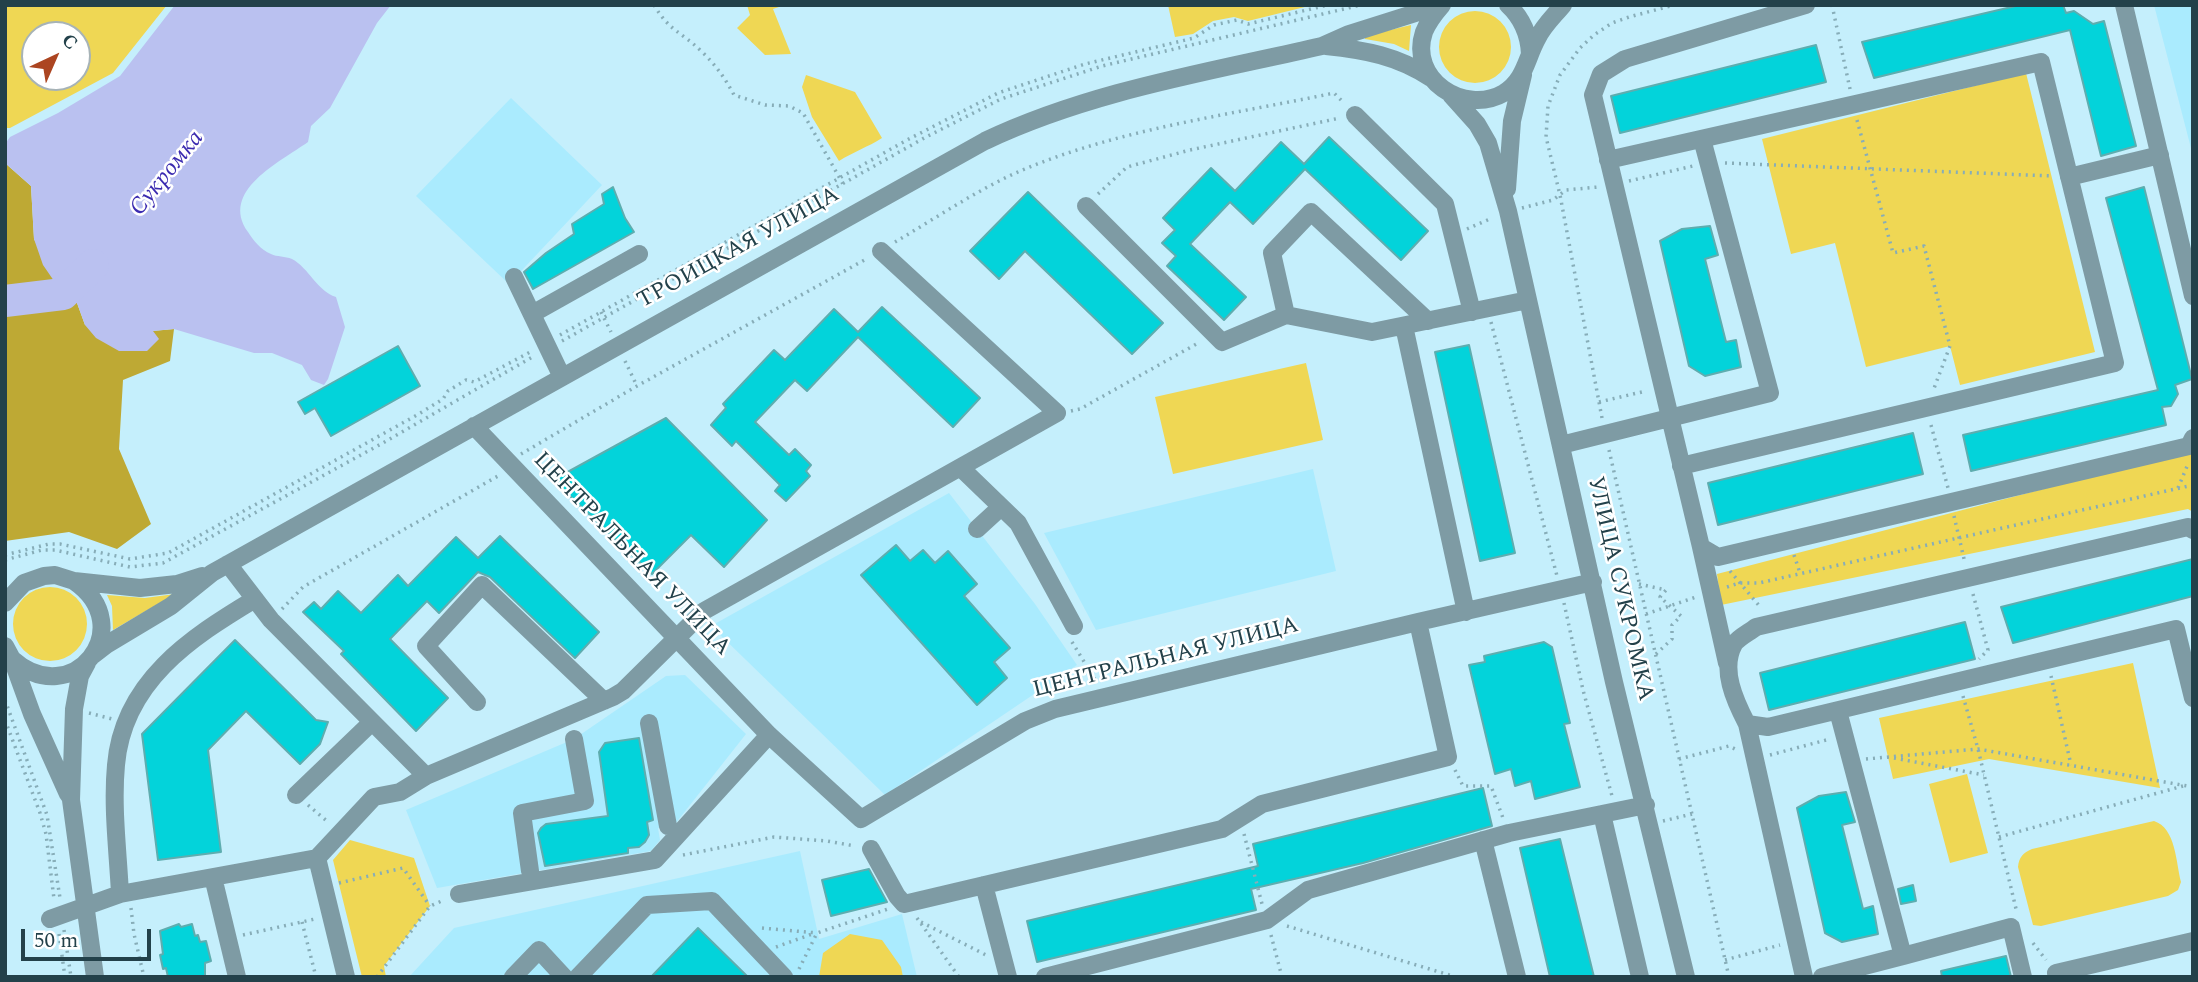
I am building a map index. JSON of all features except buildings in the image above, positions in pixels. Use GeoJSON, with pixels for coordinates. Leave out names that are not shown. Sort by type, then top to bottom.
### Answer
{"type":"FeatureCollection","features":[{"type":"Feature","properties":{"kind":"street","name":"ТРОИЦКАЯ УЛИЦА"},"geometry":{"type":"LineString","coordinates":[[212,573],[904,185],[1016,127],[1134,90],[1322,46],[1349,34],[1441,5]]}},
{"type":"Feature","properties":{"kind":"street"},"geometry":{"type":"LineString","coordinates":[[1432,78],[1423,56],[1423,33],[1441,5]]}},
{"type":"Feature","properties":{"kind":"street"},"geometry":{"type":"LineString","coordinates":[[1508,5],[1523,25],[1530,54]]}},
{"type":"Feature","properties":{"kind":"street","name":"УЛИЦА СУКРОМКА"},"geometry":{"type":"LineString","coordinates":[[1508,211],[1506,185],[1512,121],[1523,75],[1544,27],[1563,5]]}},
{"type":"Feature","properties":{"kind":"street"},"geometry":{"type":"LineString","coordinates":[[1804,977],[1747,724],[1735,703],[1616,185],[1592,95],[1601,74],[1625,59],[1805,5]]}},
{"type":"Feature","properties":{"kind":"street"},"geometry":{"type":"LineString","coordinates":[[2124,5],[2193,296]]}},
{"type":"Feature","properties":{"kind":"street","name":"ТРОИЦКАЯ УЛИЦА"},"geometry":{"type":"LineString","coordinates":[[1322,46],[1384,54],[1432,78],[1451,95]]}},
{"type":"Feature","properties":{"kind":"street"},"geometry":{"type":"LineString","coordinates":[[1608,160],[2041,62],[2115,363],[1681,466]]}},
{"type":"Feature","properties":{"kind":"street"},"geometry":{"type":"LineString","coordinates":[[1451,95],[1464,100],[1495,97],[1505,92],[1523,75]]}},
{"type":"Feature","properties":{"kind":"street","name":"УЛИЦА СУКРОМКА"},"geometry":{"type":"LineString","coordinates":[[1451,95],[1477,124],[1488,143],[1508,211],[1615,682],[1686,977]]}},
{"type":"Feature","properties":{"kind":"street"},"geometry":{"type":"LineString","coordinates":[[1355,115],[1445,204],[1451,232],[1480,310]]}},
{"type":"Feature","properties":{"kind":"street"},"geometry":{"type":"LineString","coordinates":[[1561,445],[1770,393],[1702,139]]}},
{"type":"Feature","properties":{"kind":"street"},"geometry":{"type":"LineString","coordinates":[[2069,177],[2160,155]]}},
{"type":"Feature","properties":{"kind":"street"},"geometry":{"type":"LineString","coordinates":[[1086,206],[1222,342],[1286,316],[1372,332],[1528,300]]}},
{"type":"Feature","properties":{"kind":"street"},"geometry":{"type":"LineString","coordinates":[[1286,316],[1272,253],[1311,212],[1428,321]]}},
{"type":"Feature","properties":{"kind":"street"},"geometry":{"type":"LineString","coordinates":[[56,917],[126,893],[317,858],[374,797],[400,792],[426,776],[623,691],[704,611],[1057,414],[881,251]]}},
{"type":"Feature","properties":{"kind":"street"},"geometry":{"type":"LineString","coordinates":[[532,314],[639,254]]}},
{"type":"Feature","properties":{"kind":"street"},"geometry":{"type":"LineString","coordinates":[[514,277],[541,340],[562,377]]}},
{"type":"Feature","properties":{"kind":"street"},"geometry":{"type":"LineString","coordinates":[[1404,326],[1466,612]]}},
{"type":"Feature","properties":{"kind":"street","name":"ЦЕНТРАЛЬНАЯ УЛИЦА"},"geometry":{"type":"LineString","coordinates":[[474,426],[769,735],[861,819],[1025,721],[1047,712],[1593,582]]}},
{"type":"Feature","properties":{"kind":"street"},"geometry":{"type":"LineString","coordinates":[[1701,547],[1718,557],[2189,446],[2193,438]]}},
{"type":"Feature","properties":{"kind":"street"},"geometry":{"type":"LineString","coordinates":[[961,468],[1018,523],[1074,626]]}},
{"type":"Feature","properties":{"kind":"street"},"geometry":{"type":"LineString","coordinates":[[977,529],[1001,507]]}},
{"type":"Feature","properties":{"kind":"street"},"geometry":{"type":"LineString","coordinates":[[1727,664],[1735,642],[1756,627],[2188,527],[2193,530]]}},
{"type":"Feature","properties":{"kind":"street"},"geometry":{"type":"LineString","coordinates":[[228,564],[271,620],[426,776]]}},
{"type":"Feature","properties":{"kind":"street"},"geometry":{"type":"LineString","coordinates":[[5,589],[55,575],[74,581],[129,588],[153,588],[212,573]]}},
{"type":"Feature","properties":{"kind":"street"},"geometry":{"type":"LineString","coordinates":[[8,654],[34,675],[46,677],[69,674],[171,606],[212,573]]}},
{"type":"Feature","properties":{"kind":"street"},"geometry":{"type":"LineString","coordinates":[[74,581],[87,590],[100,612],[102,633],[80,676],[74,709],[71,800],[95,977]]}},
{"type":"Feature","properties":{"kind":"street"},"geometry":{"type":"LineString","coordinates":[[5,603],[24,583]]}},
{"type":"Feature","properties":{"kind":"street"},"geometry":{"type":"LineString","coordinates":[[477,702],[426,646],[482,585],[604,701]]}},
{"type":"Feature","properties":{"kind":"street"},"geometry":{"type":"LineString","coordinates":[[126,893],[115,781],[118,745],[130,710],[144,686],[174,654],[208,627],[255,599]]}},
{"type":"Feature","properties":{"kind":"street"},"geometry":{"type":"LineString","coordinates":[[871,849],[904,904],[1222,829],[1262,804],[1448,757],[1418,622]]}},
{"type":"Feature","properties":{"kind":"street"},"geometry":{"type":"LineString","coordinates":[[1747,724],[1768,727],[2176,629],[2193,698]]}},
{"type":"Feature","properties":{"kind":"street"},"geometry":{"type":"LineString","coordinates":[[8,654],[71,800]]}},
{"type":"Feature","properties":{"kind":"street"},"geometry":{"type":"LineString","coordinates":[[1838,710],[1903,956]]}},
{"type":"Feature","properties":{"kind":"street"},"geometry":{"type":"LineString","coordinates":[[296,795],[372,722]]}},
{"type":"Feature","properties":{"kind":"street"},"geometry":{"type":"LineString","coordinates":[[649,723],[667,826]]}},
{"type":"Feature","properties":{"kind":"street"},"geometry":{"type":"LineString","coordinates":[[459,894],[655,860],[769,735]]}},
{"type":"Feature","properties":{"kind":"street"},"geometry":{"type":"LineString","coordinates":[[530,871],[522,813],[586,802],[574,739]]}},
{"type":"Feature","properties":{"kind":"street"},"geometry":{"type":"LineString","coordinates":[[1051,976],[1267,920],[1308,890],[1483,840],[1646,806]]}},
{"type":"Feature","properties":{"kind":"street"},"geometry":{"type":"LineString","coordinates":[[1609,813],[1640,977]]}},
{"type":"Feature","properties":{"kind":"street"},"geometry":{"type":"LineString","coordinates":[[1483,840],[1517,977]]}},
{"type":"Feature","properties":{"kind":"street"},"geometry":{"type":"LineString","coordinates":[[317,858],[346,977]]}},
{"type":"Feature","properties":{"kind":"street"},"geometry":{"type":"LineString","coordinates":[[213,877],[237,977]]}},
{"type":"Feature","properties":{"kind":"street"},"geometry":{"type":"LineString","coordinates":[[984,885],[1007,971]]}},
{"type":"Feature","properties":{"kind":"street"},"geometry":{"type":"LineString","coordinates":[[578,977],[647,905],[712,901],[784,977]]}},
{"type":"Feature","properties":{"kind":"street"},"geometry":{"type":"LineString","coordinates":[[1822,977],[2011,927],[2023,977]]}},
{"type":"Feature","properties":{"kind":"street"},"geometry":{"type":"LineString","coordinates":[[2056,973],[2193,941]]}},
{"type":"Feature","properties":{"kind":"street"},"geometry":{"type":"LineString","coordinates":[[513,977],[539,950],[564,977]]}},
{"type":"Feature","properties":{"kind":"path"},"geometry":{"type":"LineString","coordinates":[[654,5],[675,32],[699,48],[716,66],[734,95],[765,105],[789,106],[803,113],[843,184]]}},
{"type":"Feature","properties":{"kind":"path"},"geometry":{"type":"LineString","coordinates":[[5,557],[49,544],[123,558],[142,558],[167,553],[417,415],[466,380],[474,382],[541,340],[998,93],[1085,64],[1194,38],[1214,25],[1237,20],[1248,24],[1328,5]]}},
{"type":"Feature","properties":{"kind":"path"},"geometry":{"type":"LineString","coordinates":[[5,557],[55,550],[130,567],[163,563],[381,444],[541,340],[775,222],[969,114],[1032,88],[1128,59],[1362,5]]}},
{"type":"Feature","properties":{"kind":"path"},"geometry":{"type":"LineString","coordinates":[[1674,5],[1612,23],[1580,48],[1560,75],[1548,106],[1546,138],[1560,195],[1598,403],[1729,977]]}},
{"type":"Feature","properties":{"kind":"path"},"geometry":{"type":"LineString","coordinates":[[271,620],[303,587],[500,475],[508,462],[637,386],[881,251],[995,183],[1073,151],[1185,123],[1334,93]]}},
{"type":"Feature","properties":{"kind":"path"},"geometry":{"type":"LineString","coordinates":[[1086,206],[1126,167],[1190,150],[1355,115]]}},
{"type":"Feature","properties":{"kind":"path"},"geometry":{"type":"LineString","coordinates":[[1451,232],[1467,229],[1508,211],[1553,200],[1566,190],[1616,185],[1708,163],[2069,177]]}},
{"type":"Feature","properties":{"kind":"path"},"geometry":{"type":"LineString","coordinates":[[773,215],[775,222]]}},
{"type":"Feature","properties":{"kind":"path"},"geometry":{"type":"LineString","coordinates":[[1480,310],[1561,590],[1609,813]]}},
{"type":"Feature","properties":{"kind":"path"},"geometry":{"type":"LineString","coordinates":[[1057,414],[1080,409],[1214,334]]}},
{"type":"Feature","properties":{"kind":"path"},"geometry":{"type":"LineString","coordinates":[[1598,403],[1662,388]]}},
{"type":"Feature","properties":{"kind":"path"},"geometry":{"type":"LineString","coordinates":[[2178,488],[2193,452]]}},
{"type":"Feature","properties":{"kind":"path"},"geometry":{"type":"LineString","coordinates":[[1646,614],[1739,583],[1759,583],[2193,485]]}},
{"type":"Feature","properties":{"kind":"path"},"geometry":{"type":"LineString","coordinates":[[1718,557],[1773,623]]}},
{"type":"Feature","properties":{"kind":"path"},"geometry":{"type":"LineString","coordinates":[[1639,584],[1665,590],[1660,597],[1681,616],[1672,625],[1672,639],[1655,655]]}},
{"type":"Feature","properties":{"kind":"path"},"geometry":{"type":"LineString","coordinates":[[2047,660],[2071,765]]}},
{"type":"Feature","properties":{"kind":"path"},"geometry":{"type":"LineString","coordinates":[[5,700],[47,815],[56,917],[71,977]]}},
{"type":"Feature","properties":{"kind":"path"},"geometry":{"type":"LineString","coordinates":[[5,720],[40,813],[65,977]]}},
{"type":"Feature","properties":{"kind":"path"},"geometry":{"type":"LineString","coordinates":[[1679,759],[1729,746],[1755,759],[1832,739]]}},
{"type":"Feature","properties":{"kind":"path"},"geometry":{"type":"LineString","coordinates":[[1851,760],[1978,749],[2193,787]]}},
{"type":"Feature","properties":{"kind":"path"},"geometry":{"type":"LineString","coordinates":[[1448,757],[1463,786],[1491,786],[1509,833]]}},
{"type":"Feature","properties":{"kind":"path"},"geometry":{"type":"LineString","coordinates":[[1888,757],[1984,775]]}},
{"type":"Feature","properties":{"kind":"path"},"geometry":{"type":"LineString","coordinates":[[1999,836],[2185,785]]}},
{"type":"Feature","properties":{"kind":"path"},"geometry":{"type":"LineString","coordinates":[[296,795],[332,826]]}},
{"type":"Feature","properties":{"kind":"path"},"geometry":{"type":"LineString","coordinates":[[1240,818],[1283,977]]}},
{"type":"Feature","properties":{"kind":"path"},"geometry":{"type":"LineString","coordinates":[[655,860],[774,837],[827,841],[871,849]]}},
{"type":"Feature","properties":{"kind":"path"},"geometry":{"type":"LineString","coordinates":[[325,886],[402,868],[430,906]]}},
{"type":"Feature","properties":{"kind":"path"},"geometry":{"type":"LineString","coordinates":[[126,893],[144,977]]}},
{"type":"Feature","properties":{"kind":"path"},"geometry":{"type":"LineString","coordinates":[[377,977],[430,906],[459,894]]}},
{"type":"Feature","properties":{"kind":"path"},"geometry":{"type":"LineString","coordinates":[[761,952],[904,904],[959,977]]}},
{"type":"Feature","properties":{"kind":"path"},"geometry":{"type":"LineString","coordinates":[[228,938],[332,915]]}},
{"type":"Feature","properties":{"kind":"path"},"geometry":{"type":"LineString","coordinates":[[1267,920],[1456,977]]}},
{"type":"Feature","properties":{"kind":"path"},"geometry":{"type":"LineString","coordinates":[[919,921],[1007,971]]}},
{"type":"Feature","properties":{"kind":"path"},"geometry":{"type":"LineString","coordinates":[[302,922],[316,977]]}},
{"type":"Feature","properties":{"kind":"path"},"geometry":{"type":"LineString","coordinates":[[736,926],[817,933]]}},
{"type":"Feature","properties":{"kind":"path"},"geometry":{"type":"LineString","coordinates":[[795,977],[817,933]]}},
{"type":"Feature","properties":{"kind":"path"},"geometry":{"type":"LineString","coordinates":[[1725,960],[1796,941]]}},
{"type":"Feature","properties":{"kind":"shaded area"},"geometry":{"type":"Polygon","coordinates":[[[5,5],[167,5],[113,73],[91,85],[91,21],[21,21],[21,91],[79,91],[10,128],[5,128],[5,5]]]}},
{"type":"Feature","properties":{"kind":"shaded area"},"geometry":{"type":"Polygon","coordinates":[[[747,5],[785,5],[773,9],[791,54],[765,55],[737,28],[750,15],[747,5]]]}},
{"type":"Feature","properties":{"kind":"shaded area"},"geometry":{"type":"Polygon","coordinates":[[[1168,5],[1313,5],[1248,21],[1234,17],[1213,21],[1193,34],[1175,37],[1168,5]]]}},
{"type":"Feature","properties":{"kind":"shaded area"},"geometry":{"type":"Polygon","coordinates":[[[2154,5],[2193,5],[2193,156],[2154,5]]]}},
{"type":"Feature","properties":{"kind":"shaded area"},"geometry":{"type":"Polygon","coordinates":[[[1482,11],[1501,21],[1509,33],[1509,61],[1501,73],[1489,81],[1468,83],[1449,73],[1441,61],[1439,40],[1449,21],[1461,13],[1482,11]]]}},
{"type":"Feature","properties":{"kind":"shaded area"},"geometry":{"type":"Polygon","coordinates":[[[1411,25],[1409,51],[1394,44],[1365,39],[1365,36],[1411,25]]]}},
{"type":"Feature","properties":{"kind":"shaded area"},"geometry":{"type":"Polygon","coordinates":[[[2026,73],[2095,352],[1960,385],[1950,346],[1866,367],[1835,243],[1791,254],[1762,139],[2026,73]]]}},
{"type":"Feature","properties":{"kind":"shaded area"},"geometry":{"type":"Polygon","coordinates":[[[806,75],[855,92],[882,138],[839,161],[812,117],[802,87],[806,75]]]}},
{"type":"Feature","properties":{"kind":"shaded area"},"geometry":{"type":"Polygon","coordinates":[[[511,98],[602,185],[509,284],[416,196],[511,98]]]}},
{"type":"Feature","properties":{"kind":"shaded area"},"geometry":{"type":"Polygon","coordinates":[[[5,163],[31,186],[34,239],[63,294],[77,303],[85,325],[152,331],[174,329],[170,361],[123,380],[119,449],[151,524],[117,549],[69,532],[5,541],[5,163]]]}},
{"type":"Feature","properties":{"kind":"shaded area"},"geometry":{"type":"Polygon","coordinates":[[[1306,363],[1323,440],[1173,474],[1155,397],[1306,363]]]}},
{"type":"Feature","properties":{"kind":"shaded area"},"geometry":{"type":"Polygon","coordinates":[[[2193,450],[2193,512],[2188,509],[1721,605],[1717,574],[2193,450]]]}},
{"type":"Feature","properties":{"kind":"shaded area"},"geometry":{"type":"Polygon","coordinates":[[[1313,469],[1336,571],[1096,630],[1044,533],[1313,469]]]}},
{"type":"Feature","properties":{"kind":"shaded area"},"geometry":{"type":"Polygon","coordinates":[[[949,493],[1035,604],[1077,665],[885,795],[711,626],[949,493]]]}},
{"type":"Feature","properties":{"kind":"shaded area"},"geometry":{"type":"Polygon","coordinates":[[[43,587],[57,587],[71,593],[81,603],[87,624],[85,638],[71,655],[57,661],[43,661],[29,655],[19,645],[13,631],[13,617],[19,603],[29,593],[43,587]]]}},
{"type":"Feature","properties":{"kind":"shaded area"},"geometry":{"type":"Polygon","coordinates":[[[175,594],[113,630],[112,606],[107,595],[145,598],[175,594]]]}},
{"type":"Feature","properties":{"kind":"shaded area"},"geometry":{"type":"Polygon","coordinates":[[[2133,663],[2160,788],[1989,759],[1893,779],[1879,718],[2133,663]]]}},
{"type":"Feature","properties":{"kind":"shaded area"},"geometry":{"type":"Polygon","coordinates":[[[685,675],[746,734],[675,824],[658,828],[660,840],[651,851],[437,888],[406,810],[574,739],[666,676],[685,675]]]}},
{"type":"Feature","properties":{"kind":"shaded area"},"geometry":{"type":"Polygon","coordinates":[[[1967,774],[1988,853],[1950,863],[1929,784],[1967,774]]]}},
{"type":"Feature","properties":{"kind":"shaded area"},"geometry":{"type":"Polygon","coordinates":[[[2154,821],[2167,831],[2171,838],[2181,882],[2178,890],[2168,896],[2041,926],[2033,925],[2018,867],[2024,854],[2032,849],[2154,821]]]}},
{"type":"Feature","properties":{"kind":"shaded area"},"geometry":{"type":"Polygon","coordinates":[[[350,840],[414,858],[430,906],[384,966],[386,977],[362,977],[333,860],[350,840]]]}},
{"type":"Feature","properties":{"kind":"shaded area"},"geometry":{"type":"Polygon","coordinates":[[[800,851],[819,939],[902,914],[917,977],[409,977],[454,928],[800,851]]]}},
{"type":"Feature","properties":{"kind":"shaded area"},"geometry":{"type":"Polygon","coordinates":[[[850,934],[882,940],[901,967],[903,977],[819,977],[823,953],[850,934]]]}},
{"type":"Feature","properties":{"kind":"water"},"geometry":{"type":"Polygon","coordinates":[[[175,5],[391,5],[377,23],[330,108],[311,126],[308,142],[269,168],[247,191],[241,203],[241,217],[248,232],[264,250],[298,263],[324,290],[336,297],[345,327],[324,385],[311,380],[302,365],[272,353],[254,353],[174,329],[153,331],[159,339],[147,351],[119,351],[96,338],[85,325],[77,303],[63,294],[43,265],[34,239],[31,186],[5,163],[5,144],[10,137],[58,113],[120,76],[175,5]]]}},
{"type":"Feature","properties":{"kind":"waterway","name":"Сукромка"},"geometry":{"type":"LineString","coordinates":[[5,301],[63,294],[93,265]]}}]}
